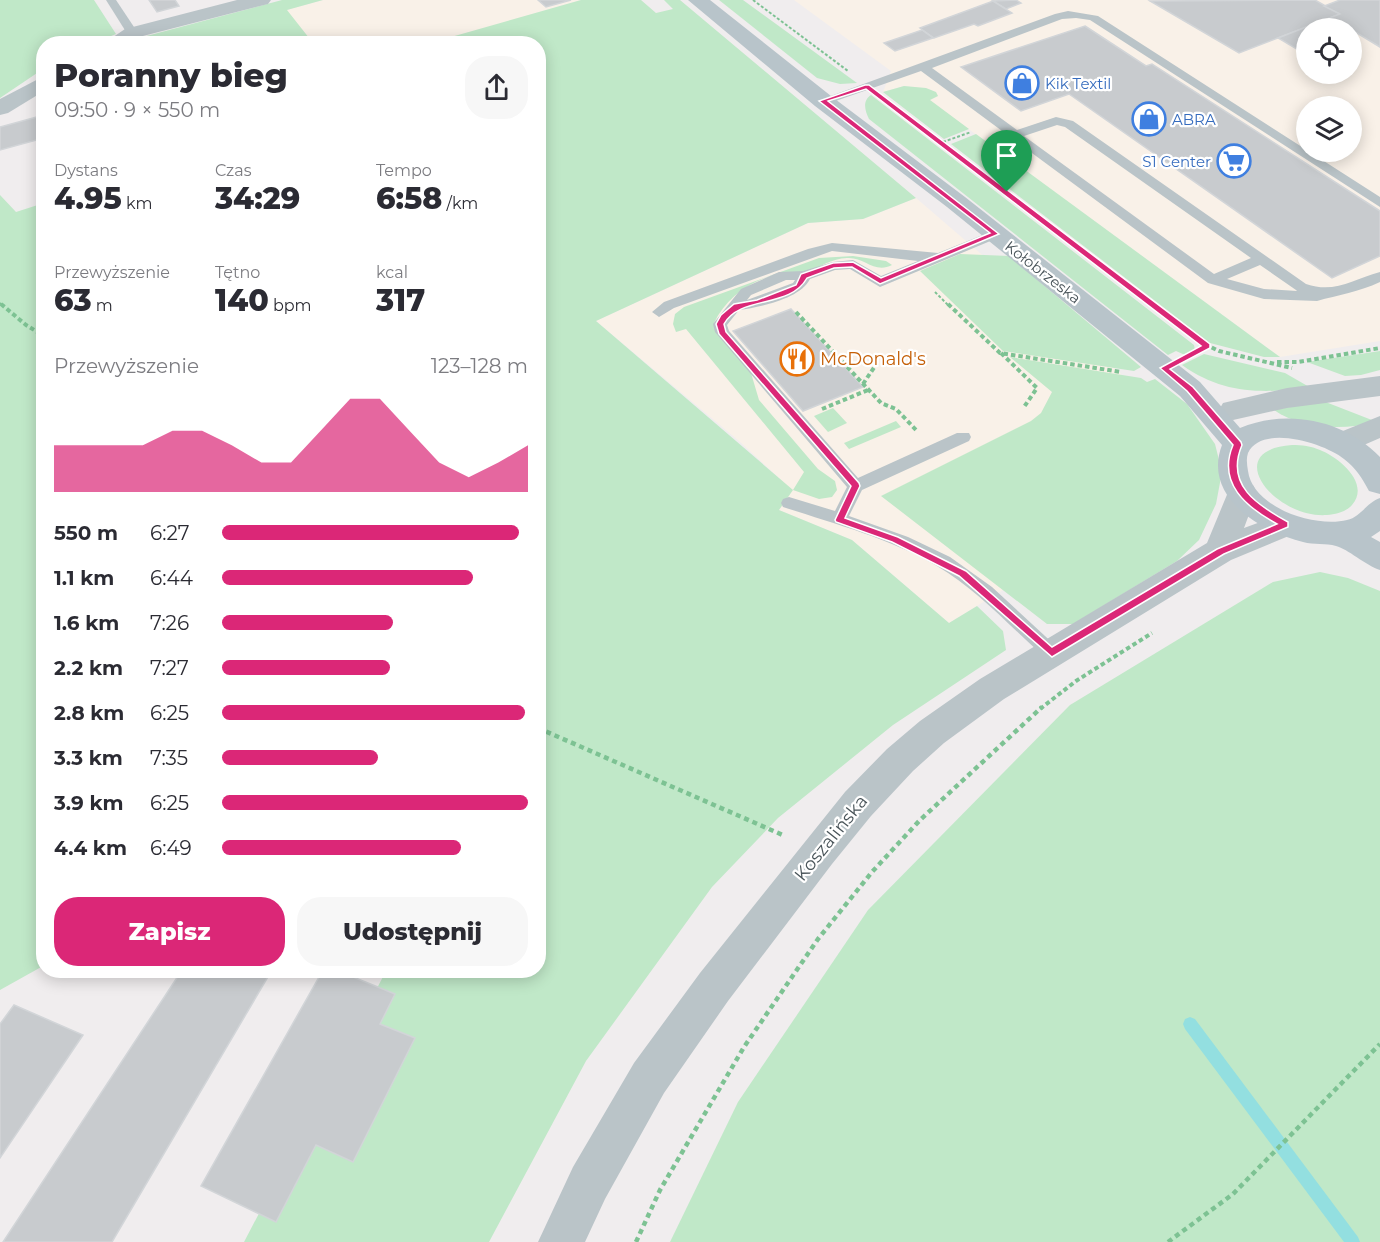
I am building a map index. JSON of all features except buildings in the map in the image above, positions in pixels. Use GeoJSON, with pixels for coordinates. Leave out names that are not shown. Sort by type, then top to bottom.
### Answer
{"type":"FeatureCollection","features":[{"type":"Feature","properties":{"kind":"main road","name":"Kołobrzeska"},"geometry":{"type":"LineString","coordinates":[[698,0],[1190,389],[1238,445]]}},
{"type":"Feature","properties":{"kind":"main road","name":"Kołobrzeska"},"geometry":{"type":"LineString","coordinates":[[1190,389],[1266,429]]}},
{"type":"Feature","properties":{"kind":"main road"},"geometry":{"type":"LineString","coordinates":[[1378,517],[1367,525],[1342,534],[1304,531],[1285,525],[1260,511],[1242,493],[1233,476],[1232,459],[1238,445],[1249,435],[1284,426],[1304,429],[1343,443],[1364,458],[1379,478]]}},
{"type":"Feature","properties":{"kind":"main road"},"geometry":{"type":"LineString","coordinates":[[1342,534],[1380,558]]}},
{"type":"Feature","properties":{"kind":"street"},"geometry":{"type":"LineString","coordinates":[[127,36],[261,0]]}},
{"type":"Feature","properties":{"kind":"street"},"geometry":{"type":"LineString","coordinates":[[0,108],[36,87]]}},
{"type":"Feature","properties":{"kind":"street"},"geometry":{"type":"LineString","coordinates":[[1233,410],[1287,398],[1380,386]]}},
{"type":"Feature","properties":{"kind":"street"},"geometry":{"type":"LineString","coordinates":[[1343,443],[1380,426]]}},
{"type":"Feature","properties":{"kind":"street"},"geometry":{"type":"LineString","coordinates":[[1220,551],[1242,493]]}},
{"type":"Feature","properties":{"kind":"street","name":"Koszalińska"},"geometry":{"type":"LineString","coordinates":[[561,1242],[589,1183],[649,1078],[714,987],[858,804],[924,739],[992,689],[1220,551],[1285,525]]}},
{"type":"Feature","properties":{"kind":"lane"},"geometry":{"type":"LineString","coordinates":[[111,0],[132,33]]}},
{"type":"Feature","properties":{"kind":"lane"},"geometry":{"type":"LineString","coordinates":[[823,101],[923,67],[1059,16],[1086,15],[1380,203]]}},
{"type":"Feature","properties":{"kind":"lane"},"geometry":{"type":"LineString","coordinates":[[923,67],[1213,280],[1263,294],[1312,296],[1334,294],[1352,289],[1380,276]]}},
{"type":"Feature","properties":{"kind":"lane"},"geometry":{"type":"LineString","coordinates":[[1015,135],[1050,123],[1062,121],[1069,124],[1301,287],[1334,294]]}},
{"type":"Feature","properties":{"kind":"lane"},"geometry":{"type":"LineString","coordinates":[[856,486],[722,333],[720,324],[746,292],[784,275],[804,276],[833,266],[853,264],[880,282],[995,234]]}},
{"type":"Feature","properties":{"kind":"lane"},"geometry":{"type":"LineString","coordinates":[[659,312],[669,305],[802,256],[832,248],[922,257],[942,256]]}},
{"type":"Feature","properties":{"kind":"lane"},"geometry":{"type":"LineString","coordinates":[[1213,280],[1262,259]]}},
{"type":"Feature","properties":{"kind":"lane"},"geometry":{"type":"LineString","coordinates":[[839,520],[856,486],[963,437]]}},
{"type":"Feature","properties":{"kind":"lane"},"geometry":{"type":"LineString","coordinates":[[789,503],[895,540],[962,574],[1052,653]]}},
{"type":"Feature","properties":{"kind":"path"},"geometry":{"type":"LineString","coordinates":[[753,0],[943,142],[1207,346],[1252,358],[1285,362],[1380,348]]}},
{"type":"Feature","properties":{"kind":"path"},"geometry":{"type":"LineString","coordinates":[[935,292],[1037,388],[1024,406]]}},
{"type":"Feature","properties":{"kind":"path"},"geometry":{"type":"LineString","coordinates":[[0,303],[36,331]]}},
{"type":"Feature","properties":{"kind":"path"},"geometry":{"type":"LineString","coordinates":[[788,304],[881,404],[896,409],[935,450]]}},
{"type":"Feature","properties":{"kind":"path"},"geometry":{"type":"LineString","coordinates":[[1000,353],[1145,376],[1207,346]]}},
{"type":"Feature","properties":{"kind":"path"},"geometry":{"type":"LineString","coordinates":[[863,384],[877,363]]}},
{"type":"Feature","properties":{"kind":"path"},"geometry":{"type":"LineString","coordinates":[[636,1242],[660,1190],[744,1047],[818,939],[872,872],[920,820],[1034,714],[1076,681],[1155,631]]}},
{"type":"Feature","properties":{"kind":"path"},"geometry":{"type":"LineString","coordinates":[[546,732],[819,851]]}},
{"type":"Feature","properties":{"kind":"path"},"geometry":{"type":"LineString","coordinates":[[1168,1242],[1233,1194],[1380,1044]]}},
{"type":"Feature","properties":{"kind":"shaded area"},"geometry":{"type":"Polygon","coordinates":[[[323,0],[581,0],[457,36],[307,36],[286,10],[323,0]]]}},
{"type":"Feature","properties":{"kind":"shaded area"},"geometry":{"type":"Polygon","coordinates":[[[794,0],[1380,0],[1380,341],[1280,357],[929,100],[932,90],[904,86],[883,92],[891,71],[794,0]]]}},
{"type":"Feature","properties":{"kind":"shaded area"},"geometry":{"type":"Polygon","coordinates":[[[916,198],[1121,374],[1003,590],[949,623],[852,540],[779,510],[792,490],[739,441],[596,321],[808,223],[863,219],[916,198]]]}},
{"type":"Feature","properties":{"kind":"green space"},"geometry":{"type":"Polygon","coordinates":[[[0,0],[94,0],[116,34],[111,36],[36,36],[36,74],[0,98],[0,0]]]}},
{"type":"Feature","properties":{"kind":"green space"},"geometry":{"type":"Polygon","coordinates":[[[282,0],[323,0],[287,10],[307,36],[147,36],[282,0]]]}},
{"type":"Feature","properties":{"kind":"green space"},"geometry":{"type":"Polygon","coordinates":[[[581,0],[641,0],[656,13],[673,9],[664,0],[680,0],[916,198],[863,219],[808,223],[596,321],[793,490],[779,510],[852,540],[949,623],[977,606],[1003,631],[1006,650],[893,725],[778,818],[712,887],[586,1061],[489,1242],[244,1242],[382,978],[546,978],[546,36],[455,36],[581,0]]]}},
{"type":"Feature","properties":{"kind":"green space"},"geometry":{"type":"Polygon","coordinates":[[[719,0],[743,0],[857,83],[840,84],[817,78],[719,0]]]}},
{"type":"Feature","properties":{"kind":"green space"},"geometry":{"type":"Polygon","coordinates":[[[904,86],[926,88],[936,92],[938,96],[930,100],[969,129],[944,139],[883,92],[904,86]]]}},
{"type":"Feature","properties":{"kind":"green space"},"geometry":{"type":"Polygon","coordinates":[[[871,95],[1194,345],[1195,350],[1185,355],[1176,351],[1168,355],[869,119],[865,103],[871,95]]]}},
{"type":"Feature","properties":{"kind":"green space"},"geometry":{"type":"Polygon","coordinates":[[[976,134],[1280,357],[1264,357],[1210,343],[951,144],[976,134]]]}},
{"type":"Feature","properties":{"kind":"green space"},"geometry":{"type":"Polygon","coordinates":[[[0,195],[16,212],[36,206],[36,970],[0,990],[0,195]]]}},
{"type":"Feature","properties":{"kind":"green space"},"geometry":{"type":"Polygon","coordinates":[[[960,254],[1009,256],[1141,367],[1134,371],[1003,351],[920,271],[960,254]]]}},
{"type":"Feature","properties":{"kind":"green space"},"geometry":{"type":"Polygon","coordinates":[[[853,256],[886,261],[892,265],[880,268],[855,259],[843,258],[805,272],[785,272],[771,276],[742,290],[719,313],[714,323],[751,373],[759,400],[818,469],[835,481],[837,490],[832,497],[819,499],[793,490],[804,472],[686,329],[676,332],[673,324],[675,314],[684,307],[819,258],[853,256]]]}},
{"type":"Feature","properties":{"kind":"green space"},"geometry":{"type":"Polygon","coordinates":[[[1380,351],[1380,370],[1361,375],[1345,376],[1307,362],[1380,351]]]}},
{"type":"Feature","properties":{"kind":"green space"},"geometry":{"type":"Polygon","coordinates":[[[1204,354],[1285,373],[1311,388],[1276,391],[1244,390],[1213,382],[1182,365],[1204,354]]]}},
{"type":"Feature","properties":{"kind":"green space"},"geometry":{"type":"Polygon","coordinates":[[[1010,357],[1141,378],[1147,382],[1155,379],[1187,404],[1215,444],[1222,472],[1216,504],[1199,540],[1177,561],[1073,624],[1047,624],[881,496],[1031,421],[1041,413],[1052,392],[1010,357]]]}},
{"type":"Feature","properties":{"kind":"green space"},"geometry":{"type":"Polygon","coordinates":[[[1323,401],[1377,422],[1338,427],[1310,425],[1285,417],[1274,410],[1323,401]]]}},
{"type":"Feature","properties":{"kind":"green space"},"geometry":{"type":"Polygon","coordinates":[[[833,408],[847,423],[828,432],[814,416],[833,408]]]}},
{"type":"Feature","properties":{"kind":"green space"},"geometry":{"type":"Polygon","coordinates":[[[896,421],[901,427],[849,449],[844,443],[896,421]]]}},
{"type":"Feature","properties":{"kind":"green space"},"geometry":{"type":"Polygon","coordinates":[[[1292,445],[1306,446],[1327,453],[1350,472],[1358,488],[1357,497],[1350,507],[1330,515],[1308,513],[1289,506],[1274,496],[1263,483],[1257,470],[1259,459],[1270,450],[1292,445]]]}},
{"type":"Feature","properties":{"kind":"green space"},"geometry":{"type":"Polygon","coordinates":[[[1320,572],[1348,578],[1380,591],[1380,1242],[670,1242],[738,1102],[868,910],[1070,705],[1273,582],[1320,572]]]}},
{"type":"Feature","properties":{"kind":"waterway"},"geometry":{"type":"LineString","coordinates":[[1190,1024],[1353,1242]]}},
{"type":"Feature","properties":{"kind":"place","name":"Kik Textil"},"geometry":{"type":"Point","coordinates":[1022,83]}},
{"type":"Feature","properties":{"kind":"place","name":"ABRA"},"geometry":{"type":"Point","coordinates":[1149,119]}},
{"type":"Feature","properties":{"kind":"place","name":"S1 Center"},"geometry":{"type":"Point","coordinates":[1234,161]}},
{"type":"Feature","properties":{"kind":"place","name":"McDonald's"},"geometry":{"type":"Point","coordinates":[797,359]}},
{"type":"Feature","properties":{"kind":"route"},"geometry":{"type":"LineString","coordinates":[[867,86],[1007,192],[1207,346],[1164,368],[1190,389],[1238,445],[1232,459],[1233,476],[1242,493],[1260,511],[1285,525],[1220,551],[1052,653],[962,574],[940,560],[895,540],[839,520],[856,486],[722,333],[720,324],[736,306],[758,303],[799,286],[804,276],[833,266],[853,264],[867,271],[880,282],[995,234],[823,101],[867,86]]}}]}
